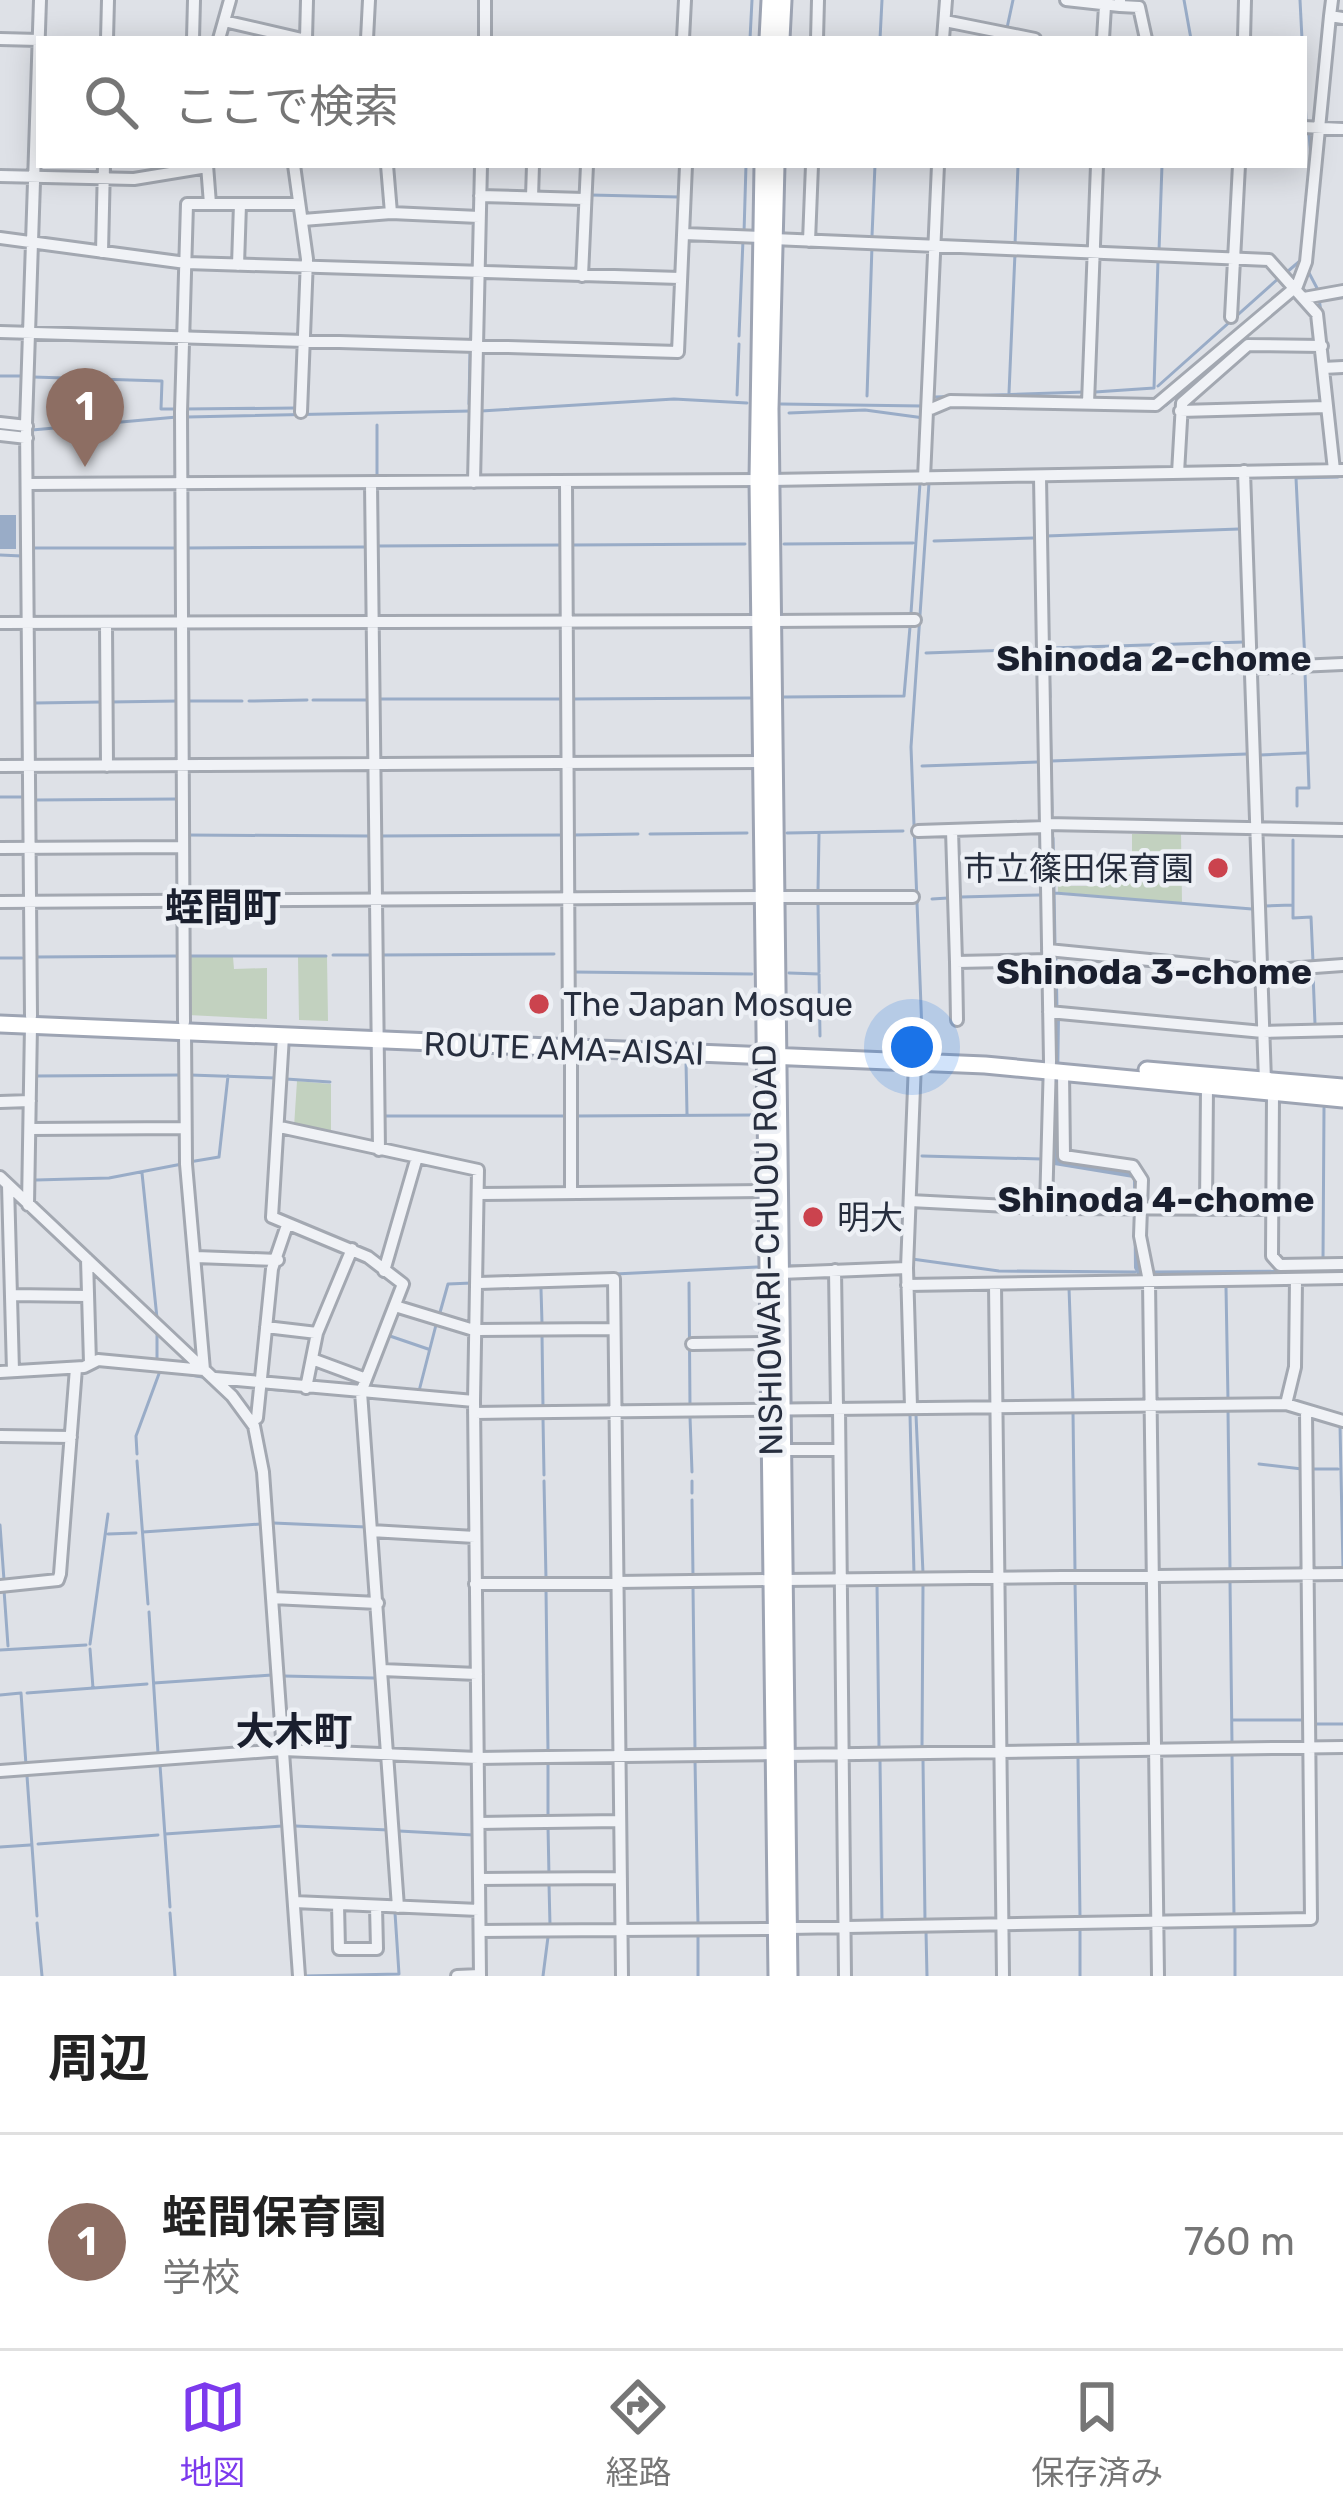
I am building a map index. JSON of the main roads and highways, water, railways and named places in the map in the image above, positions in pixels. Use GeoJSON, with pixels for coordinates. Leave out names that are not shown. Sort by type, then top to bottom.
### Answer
{"type":"FeatureCollection","features":[{"type":"Feature","properties":{"kind":"main road"},"geometry":{"type":"LineString","coordinates":[[768,36],[770,0]]}},
{"type":"Feature","properties":{"kind":"main road"},"geometry":{"type":"LineString","coordinates":[[782,36],[783,0]]}},
{"type":"Feature","properties":{"kind":"main road","name":"NISHIOWARI-CHUOU ROAD"},"geometry":{"type":"LineString","coordinates":[[763,168],[768,897],[780,1273],[776,1409],[780,1755],[783,1928],[789,1976]]}},
{"type":"Feature","properties":{"kind":"main road","name":"NISHIOWARI-CHUOU ROAD"},"geometry":{"type":"LineString","coordinates":[[767,238],[776,168]]}},
{"type":"Feature","properties":{"kind":"main road","name":"NISHIOWARI-CHUOU ROAD"},"geometry":{"type":"LineString","coordinates":[[765,621],[761,762],[768,897]]}},
{"type":"Feature","properties":{"kind":"main road","name":"ROUTE AMA-AISAI"},"geometry":{"type":"LineString","coordinates":[[0,1014],[31,1020],[1058,1067],[1343,1100]]}},
{"type":"Feature","properties":{"kind":"main road","name":"ROUTE AMA-AISAI"},"geometry":{"type":"LineString","coordinates":[[0,1024],[31,1020]]}},
{"type":"Feature","properties":{"kind":"main road","name":"ROUTE AMA-AISAI"},"geometry":{"type":"LineString","coordinates":[[184,1027],[283,1036],[377,1035]]}},
{"type":"Feature","properties":{"kind":"main road","name":"NISHIOWARI-CHUOU ROAD"},"geometry":{"type":"LineString","coordinates":[[771,1052],[770,1343],[782,1450],[778,1580]]}},
{"type":"Feature","properties":{"kind":"main road","name":"ROUTE AMA-AISAI"},"geometry":{"type":"LineString","coordinates":[[771,1052],[1058,1067],[1207,1087],[1343,1088]]}},
{"type":"Feature","properties":{"kind":"main road","name":"NISHIOWARI-CHUOU ROAD"},"geometry":{"type":"LineString","coordinates":[[777,1976],[783,1928]]}},
{"type":"Feature","properties":{"kind":"water"},"geometry":{"type":"Polygon","coordinates":[[[0,515],[16,515],[16,549],[0,549],[0,515]]]}},
{"type":"Feature","properties":{"kind":"water"},"geometry":{"type":"Polygon","coordinates":[[[1055,1016],[1060,1016],[1058,1156],[1137,1173],[1139,1266],[1147,1275],[1137,1274],[1134,1268],[1133,1178],[1054,1165],[1055,1016]]]}},
{"type":"Feature","properties":{"kind":"waterway"},"geometry":{"type":"LineString","coordinates":[[750,36],[752,0]]}},
{"type":"Feature","properties":{"kind":"waterway"},"geometry":{"type":"LineString","coordinates":[[880,36],[882,0]]}},
{"type":"Feature","properties":{"kind":"waterway"},"geometry":{"type":"LineString","coordinates":[[1007,28],[1013,0]]}},
{"type":"Feature","properties":{"kind":"waterway"},"geometry":{"type":"LineString","coordinates":[[1184,0],[1190,36]]}},
{"type":"Feature","properties":{"kind":"waterway"},"geometry":{"type":"LineString","coordinates":[[1300,0],[1302,36]]}},
{"type":"Feature","properties":{"kind":"waterway"},"geometry":{"type":"LineString","coordinates":[[479,36],[480,8]]}},
{"type":"Feature","properties":{"kind":"waterway"},"geometry":{"type":"LineString","coordinates":[[0,34],[32,35]]}},
{"type":"Feature","properties":{"kind":"waterway"},"geometry":{"type":"LineString","coordinates":[[1309,133],[1311,161]]}},
{"type":"Feature","properties":{"kind":"waterway"},"geometry":{"type":"LineString","coordinates":[[744,233],[746,168]]}},
{"type":"Feature","properties":{"kind":"waterway"},"geometry":{"type":"LineString","coordinates":[[872,236],[875,168]]}},
{"type":"Feature","properties":{"kind":"waterway"},"geometry":{"type":"LineString","coordinates":[[1015,245],[1018,168]]}},
{"type":"Feature","properties":{"kind":"waterway"},"geometry":{"type":"LineString","coordinates":[[1159,251],[1162,168]]}},
{"type":"Feature","properties":{"kind":"waterway"},"geometry":{"type":"LineString","coordinates":[[475,185],[475,211]]}},
{"type":"Feature","properties":{"kind":"waterway"},"geometry":{"type":"LineString","coordinates":[[590,195],[679,197]]}},
{"type":"Feature","properties":{"kind":"waterway"},"geometry":{"type":"LineString","coordinates":[[473,266],[474,223]]}},
{"type":"Feature","properties":{"kind":"waterway"},"geometry":{"type":"LineString","coordinates":[[739,336],[743,240]]}},
{"type":"Feature","properties":{"kind":"waterway"},"geometry":{"type":"LineString","coordinates":[[867,396],[872,246]]}},
{"type":"Feature","properties":{"kind":"waterway"},"geometry":{"type":"LineString","coordinates":[[1009,393],[1015,253]]}},
{"type":"Feature","properties":{"kind":"waterway"},"geometry":{"type":"LineString","coordinates":[[1095,392],[1154,388],[1158,260]]}},
{"type":"Feature","properties":{"kind":"waterway"},"geometry":{"type":"LineString","coordinates":[[1287,272],[1301,260]]}},
{"type":"Feature","properties":{"kind":"waterway"},"geometry":{"type":"LineString","coordinates":[[1308,271],[1318,290]]}},
{"type":"Feature","properties":{"kind":"waterway"},"geometry":{"type":"LineString","coordinates":[[1158,386],[1280,277]]}},
{"type":"Feature","properties":{"kind":"waterway"},"geometry":{"type":"LineString","coordinates":[[471,343],[472,280]]}},
{"type":"Feature","properties":{"kind":"waterway"},"geometry":{"type":"LineString","coordinates":[[1319,298],[1328,363]]}},
{"type":"Feature","properties":{"kind":"waterway"},"geometry":{"type":"LineString","coordinates":[[1166,405],[1240,341]]}},
{"type":"Feature","properties":{"kind":"waterway"},"geometry":{"type":"LineString","coordinates":[[737,395],[739,344]]}},
{"type":"Feature","properties":{"kind":"waterway"},"geometry":{"type":"LineString","coordinates":[[469,404],[470,352]]}},
{"type":"Feature","properties":{"kind":"waterway"},"geometry":{"type":"LineString","coordinates":[[0,376],[21,376]]}},
{"type":"Feature","properties":{"kind":"waterway"},"geometry":{"type":"LineString","coordinates":[[33,377],[162,381],[161,409],[176,409]]}},
{"type":"Feature","properties":{"kind":"waterway"},"geometry":{"type":"LineString","coordinates":[[935,397],[1085,392]]}},
{"type":"Feature","properties":{"kind":"waterway"},"geometry":{"type":"LineString","coordinates":[[481,411],[674,399],[747,403]]}},
{"type":"Feature","properties":{"kind":"waterway"},"geometry":{"type":"LineString","coordinates":[[781,404],[922,406]]}},
{"type":"Feature","properties":{"kind":"waterway"},"geometry":{"type":"LineString","coordinates":[[185,409],[296,408]]}},
{"type":"Feature","properties":{"kind":"waterway"},"geometry":{"type":"LineString","coordinates":[[789,413],[865,410],[924,418]]}},
{"type":"Feature","properties":{"kind":"waterway"},"geometry":{"type":"LineString","coordinates":[[187,417],[471,411]]}},
{"type":"Feature","properties":{"kind":"waterway"},"geometry":{"type":"LineString","coordinates":[[32,430],[177,417]]}},
{"type":"Feature","properties":{"kind":"waterway"},"geometry":{"type":"LineString","coordinates":[[1334,419],[1338,462]]}},
{"type":"Feature","properties":{"kind":"waterway"},"geometry":{"type":"LineString","coordinates":[[377,425],[377,477]]}},
{"type":"Feature","properties":{"kind":"waterway"},"geometry":{"type":"LineString","coordinates":[[930,471],[932,425]]}},
{"type":"Feature","properties":{"kind":"waterway"},"geometry":{"type":"LineString","coordinates":[[0,428],[22,432]]}},
{"type":"Feature","properties":{"kind":"waterway"},"geometry":{"type":"LineString","coordinates":[[1305,662],[1296,478],[1338,477]]}},
{"type":"Feature","properties":{"kind":"waterway"},"geometry":{"type":"LineString","coordinates":[[911,613],[920,483]]}},
{"type":"Feature","properties":{"kind":"waterway"},"geometry":{"type":"LineString","coordinates":[[922,1032],[911,747],[929,483]]}},
{"type":"Feature","properties":{"kind":"waterway"},"geometry":{"type":"LineString","coordinates":[[377,492],[377,574]]}},
{"type":"Feature","properties":{"kind":"waterway"},"geometry":{"type":"LineString","coordinates":[[1046,536],[1239,529]]}},
{"type":"Feature","properties":{"kind":"waterway"},"geometry":{"type":"LineString","coordinates":[[22,538],[22,619]]}},
{"type":"Feature","properties":{"kind":"waterway"},"geometry":{"type":"LineString","coordinates":[[934,541],[1033,538]]}},
{"type":"Feature","properties":{"kind":"waterway"},"geometry":{"type":"LineString","coordinates":[[784,544],[913,543]]}},
{"type":"Feature","properties":{"kind":"waterway"},"geometry":{"type":"LineString","coordinates":[[573,545],[745,544]]}},
{"type":"Feature","properties":{"kind":"waterway"},"geometry":{"type":"LineString","coordinates":[[377,546],[562,545]]}},
{"type":"Feature","properties":{"kind":"waterway"},"geometry":{"type":"LineString","coordinates":[[186,548],[365,547]]}},
{"type":"Feature","properties":{"kind":"waterway"},"geometry":{"type":"LineString","coordinates":[[35,548],[175,548]]}},
{"type":"Feature","properties":{"kind":"waterway"},"geometry":{"type":"LineString","coordinates":[[0,555],[22,556]]}},
{"type":"Feature","properties":{"kind":"waterway"},"geometry":{"type":"LineString","coordinates":[[1047,564],[1047,586]]}},
{"type":"Feature","properties":{"kind":"waterway"},"geometry":{"type":"LineString","coordinates":[[1047,599],[1050,697]]}},
{"type":"Feature","properties":{"kind":"waterway"},"geometry":{"type":"LineString","coordinates":[[784,697],[904,696],[910,627]]}},
{"type":"Feature","properties":{"kind":"waterway"},"geometry":{"type":"LineString","coordinates":[[1049,648],[1244,642]]}},
{"type":"Feature","properties":{"kind":"waterway"},"geometry":{"type":"LineString","coordinates":[[926,653],[1037,649]]}},
{"type":"Feature","properties":{"kind":"waterway"},"geometry":{"type":"LineString","coordinates":[[1297,806],[1297,788],[1309,788],[1305,672]]}},
{"type":"Feature","properties":{"kind":"waterway"},"geometry":{"type":"LineString","coordinates":[[571,699],[750,698]]}},
{"type":"Feature","properties":{"kind":"waterway"},"geometry":{"type":"LineString","coordinates":[[380,699],[562,699]]}},
{"type":"Feature","properties":{"kind":"waterway"},"geometry":{"type":"LineString","coordinates":[[249,701],[307,700]]}},
{"type":"Feature","properties":{"kind":"waterway"},"geometry":{"type":"LineString","coordinates":[[313,700],[368,700]]}},
{"type":"Feature","properties":{"kind":"waterway"},"geometry":{"type":"LineString","coordinates":[[110,702],[177,701]]}},
{"type":"Feature","properties":{"kind":"waterway"},"geometry":{"type":"LineString","coordinates":[[185,701],[242,701]]}},
{"type":"Feature","properties":{"kind":"waterway"},"geometry":{"type":"LineString","coordinates":[[35,703],[101,702]]}},
{"type":"Feature","properties":{"kind":"waterway"},"geometry":{"type":"LineString","coordinates":[[1050,712],[1052,812]]}},
{"type":"Feature","properties":{"kind":"waterway"},"geometry":{"type":"LineString","coordinates":[[1260,755],[1306,753]]}},
{"type":"Feature","properties":{"kind":"waterway"},"geometry":{"type":"LineString","coordinates":[[1051,761],[1247,754]]}},
{"type":"Feature","properties":{"kind":"waterway"},"geometry":{"type":"LineString","coordinates":[[922,766],[1038,762]]}},
{"type":"Feature","properties":{"kind":"waterway"},"geometry":{"type":"LineString","coordinates":[[24,789],[24,843]]}},
{"type":"Feature","properties":{"kind":"waterway"},"geometry":{"type":"LineString","coordinates":[[0,797],[22,797]]}},
{"type":"Feature","properties":{"kind":"waterway"},"geometry":{"type":"LineString","coordinates":[[35,800],[177,799]]}},
{"type":"Feature","properties":{"kind":"waterway"},"geometry":{"type":"LineString","coordinates":[[787,833],[903,831]]}},
{"type":"Feature","properties":{"kind":"waterway"},"geometry":{"type":"LineString","coordinates":[[650,834],[747,833]]}},
{"type":"Feature","properties":{"kind":"waterway"},"geometry":{"type":"LineString","coordinates":[[573,835],[638,834]]}},
{"type":"Feature","properties":{"kind":"waterway"},"geometry":{"type":"LineString","coordinates":[[818,891],[819,834]]}},
{"type":"Feature","properties":{"kind":"waterway"},"geometry":{"type":"LineString","coordinates":[[187,835],[369,836]]}},
{"type":"Feature","properties":{"kind":"waterway"},"geometry":{"type":"LineString","coordinates":[[381,836],[563,835]]}},
{"type":"Feature","properties":{"kind":"waterway"},"geometry":{"type":"LineString","coordinates":[[1053,838],[1055,945]]}},
{"type":"Feature","properties":{"kind":"waterway"},"geometry":{"type":"LineString","coordinates":[[1293,840],[1293,918],[1311,917],[1313,962]]}},
{"type":"Feature","properties":{"kind":"waterway"},"geometry":{"type":"LineString","coordinates":[[24,853],[25,897]]}},
{"type":"Feature","properties":{"kind":"waterway"},"geometry":{"type":"LineString","coordinates":[[1055,893],[1252,909]]}},
{"type":"Feature","properties":{"kind":"waterway"},"geometry":{"type":"LineString","coordinates":[[961,897],[1040,895]]}},
{"type":"Feature","properties":{"kind":"waterway"},"geometry":{"type":"LineString","coordinates":[[932,899],[948,898]]}},
{"type":"Feature","properties":{"kind":"waterway"},"geometry":{"type":"LineString","coordinates":[[818,904],[819,972]]}},
{"type":"Feature","properties":{"kind":"waterway"},"geometry":{"type":"LineString","coordinates":[[1265,906],[1292,905]]}},
{"type":"Feature","properties":{"kind":"waterway"},"geometry":{"type":"LineString","coordinates":[[25,908],[25,984]]}},
{"type":"Feature","properties":{"kind":"waterway"},"geometry":{"type":"LineString","coordinates":[[380,955],[554,954]]}},
{"type":"Feature","properties":{"kind":"waterway"},"geometry":{"type":"LineString","coordinates":[[333,955],[369,955]]}},
{"type":"Feature","properties":{"kind":"waterway"},"geometry":{"type":"LineString","coordinates":[[36,957],[178,956]]}},
{"type":"Feature","properties":{"kind":"waterway"},"geometry":{"type":"LineString","coordinates":[[190,956],[326,956]]}},
{"type":"Feature","properties":{"kind":"waterway"},"geometry":{"type":"LineString","coordinates":[[0,958],[22,958]]}},
{"type":"Feature","properties":{"kind":"waterway"},"geometry":{"type":"LineString","coordinates":[[1056,959],[1057,1010]]}},
{"type":"Feature","properties":{"kind":"waterway"},"geometry":{"type":"LineString","coordinates":[[573,972],[752,974]]}},
{"type":"Feature","properties":{"kind":"waterway"},"geometry":{"type":"LineString","coordinates":[[789,973],[819,974],[820,1036]]}},
{"type":"Feature","properties":{"kind":"waterway"},"geometry":{"type":"LineString","coordinates":[[1313,973],[1315,1024]]}},
{"type":"Feature","properties":{"kind":"waterway"},"geometry":{"type":"LineString","coordinates":[[25,1057],[25,1079]]}},
{"type":"Feature","properties":{"kind":"waterway"},"geometry":{"type":"LineString","coordinates":[[686,1061],[687,1114]]}},
{"type":"Feature","properties":{"kind":"waterway"},"geometry":{"type":"LineString","coordinates":[[36,1076],[181,1075]]}},
{"type":"Feature","properties":{"kind":"waterway"},"geometry":{"type":"LineString","coordinates":[[190,1075],[276,1078]]}},
{"type":"Feature","properties":{"kind":"waterway"},"geometry":{"type":"LineString","coordinates":[[189,1162],[219,1157],[228,1076]]}},
{"type":"Feature","properties":{"kind":"waterway"},"geometry":{"type":"LineString","coordinates":[[286,1079],[330,1082]]}},
{"type":"Feature","properties":{"kind":"waterway"},"geometry":{"type":"LineString","coordinates":[[1323,1260],[1324,1108]]}},
{"type":"Feature","properties":{"kind":"waterway"},"geometry":{"type":"LineString","coordinates":[[576,1116],[755,1115]]}},
{"type":"Feature","properties":{"kind":"waterway"},"geometry":{"type":"LineString","coordinates":[[386,1116],[564,1116]]}},
{"type":"Feature","properties":{"kind":"waterway"},"geometry":{"type":"LineString","coordinates":[[922,1156],[1042,1159]]}},
{"type":"Feature","properties":{"kind":"waterway"},"geometry":{"type":"LineString","coordinates":[[36,1180],[109,1178],[182,1164]]}},
{"type":"Feature","properties":{"kind":"waterway"},"geometry":{"type":"LineString","coordinates":[[142,1173],[157,1318]]}},
{"type":"Feature","properties":{"kind":"waterway"},"geometry":{"type":"LineString","coordinates":[[912,1259],[999,1271],[1135,1272]]}},
{"type":"Feature","properties":{"kind":"waterway"},"geometry":{"type":"LineString","coordinates":[[791,1266],[823,1266]]}},
{"type":"Feature","properties":{"kind":"waterway"},"geometry":{"type":"LineString","coordinates":[[615,1274],[757,1267]]}},
{"type":"Feature","properties":{"kind":"waterway"},"geometry":{"type":"LineString","coordinates":[[1151,1272],[1343,1271]]}},
{"type":"Feature","properties":{"kind":"waterway"},"geometry":{"type":"LineString","coordinates":[[439,1316],[448,1284],[472,1283]]}},
{"type":"Feature","properties":{"kind":"waterway"},"geometry":{"type":"LineString","coordinates":[[689,1283],[690,1407]]}},
{"type":"Feature","properties":{"kind":"waterway"},"geometry":{"type":"LineString","coordinates":[[1226,1287],[1228,1400]]}},
{"type":"Feature","properties":{"kind":"waterway"},"geometry":{"type":"LineString","coordinates":[[1069,1288],[1073,1400]]}},
{"type":"Feature","properties":{"kind":"waterway"},"geometry":{"type":"LineString","coordinates":[[541,1289],[542,1323]]}},
{"type":"Feature","properties":{"kind":"waterway"},"geometry":{"type":"LineString","coordinates":[[419,1391],[436,1325]]}},
{"type":"Feature","properties":{"kind":"waterway"},"geometry":{"type":"LineString","coordinates":[[157,1332],[157,1359]]}},
{"type":"Feature","properties":{"kind":"waterway"},"geometry":{"type":"LineString","coordinates":[[542,1334],[543,1408]]}},
{"type":"Feature","properties":{"kind":"waterway"},"geometry":{"type":"LineString","coordinates":[[387,1335],[428,1349]]}},
{"type":"Feature","properties":{"kind":"waterway"},"geometry":{"type":"LineString","coordinates":[[137,1454],[136,1436],[160,1371]]}},
{"type":"Feature","properties":{"kind":"waterway"},"geometry":{"type":"LineString","coordinates":[[181,1373],[202,1377]]}},
{"type":"Feature","properties":{"kind":"waterway"},"geometry":{"type":"LineString","coordinates":[[266,1389],[306,1392]]}},
{"type":"Feature","properties":{"kind":"waterway"},"geometry":{"type":"LineString","coordinates":[[311,1392],[343,1395]]}},
{"type":"Feature","properties":{"kind":"waterway"},"geometry":{"type":"LineString","coordinates":[[364,1397],[385,1398]]}},
{"type":"Feature","properties":{"kind":"waterway"},"geometry":{"type":"LineString","coordinates":[[1228,1410],[1230,1568]]}},
{"type":"Feature","properties":{"kind":"waterway"},"geometry":{"type":"LineString","coordinates":[[1073,1412],[1075,1571]]}},
{"type":"Feature","properties":{"kind":"waterway"},"geometry":{"type":"LineString","coordinates":[[834,1415],[834,1444]]}},
{"type":"Feature","properties":{"kind":"waterway"},"geometry":{"type":"LineString","coordinates":[[910,1415],[914,1574]]}},
{"type":"Feature","properties":{"kind":"waterway"},"geometry":{"type":"LineString","coordinates":[[916,1415],[923,1573]]}},
{"type":"Feature","properties":{"kind":"waterway"},"geometry":{"type":"LineString","coordinates":[[690,1417],[692,1472]]}},
{"type":"Feature","properties":{"kind":"waterway"},"geometry":{"type":"LineString","coordinates":[[543,1418],[544,1475]]}},
{"type":"Feature","properties":{"kind":"waterway"},"geometry":{"type":"LineString","coordinates":[[1340,1425],[1343,1568]]}},
{"type":"Feature","properties":{"kind":"waterway"},"geometry":{"type":"LineString","coordinates":[[31,1431],[58,1432]]}},
{"type":"Feature","properties":{"kind":"waterway"},"geometry":{"type":"LineString","coordinates":[[137,1461],[148,1604]]}},
{"type":"Feature","properties":{"kind":"waterway"},"geometry":{"type":"LineString","coordinates":[[1259,1464],[1302,1469]]}},
{"type":"Feature","properties":{"kind":"waterway"},"geometry":{"type":"LineString","coordinates":[[1312,1469],[1338,1469]]}},
{"type":"Feature","properties":{"kind":"waterway"},"geometry":{"type":"LineString","coordinates":[[544,1481],[546,1579]]}},
{"type":"Feature","properties":{"kind":"waterway"},"geometry":{"type":"LineString","coordinates":[[692,1481],[692,1493]]}},
{"type":"Feature","properties":{"kind":"waterway"},"geometry":{"type":"LineString","coordinates":[[692,1500],[693,1576]]}},
{"type":"Feature","properties":{"kind":"waterway"},"geometry":{"type":"LineString","coordinates":[[90,1644],[108,1514]]}},
{"type":"Feature","properties":{"kind":"waterway"},"geometry":{"type":"LineString","coordinates":[[273,1523],[366,1527]]}},
{"type":"Feature","properties":{"kind":"waterway"},"geometry":{"type":"LineString","coordinates":[[143,1532],[261,1524]]}},
{"type":"Feature","properties":{"kind":"waterway"},"geometry":{"type":"LineString","coordinates":[[0,1525],[4,1580]]}},
{"type":"Feature","properties":{"kind":"waterway"},"geometry":{"type":"LineString","coordinates":[[108,1534],[136,1533]]}},
{"type":"Feature","properties":{"kind":"waterway"},"geometry":{"type":"LineString","coordinates":[[1230,1581],[1232,1744]]}},
{"type":"Feature","properties":{"kind":"waterway"},"geometry":{"type":"LineString","coordinates":[[1075,1582],[1078,1745]]}},
{"type":"Feature","properties":{"kind":"waterway"},"geometry":{"type":"LineString","coordinates":[[879,1747],[877,1584],[905,1584]]}},
{"type":"Feature","properties":{"kind":"waterway"},"geometry":{"type":"LineString","coordinates":[[922,1748],[923,1584]]}},
{"type":"Feature","properties":{"kind":"waterway"},"geometry":{"type":"LineString","coordinates":[[693,1587],[695,1751]]}},
{"type":"Feature","properties":{"kind":"waterway"},"geometry":{"type":"LineString","coordinates":[[546,1589],[548,1752]]}},
{"type":"Feature","properties":{"kind":"waterway"},"geometry":{"type":"LineString","coordinates":[[4,1590],[8,1646]]}},
{"type":"Feature","properties":{"kind":"waterway"},"geometry":{"type":"LineString","coordinates":[[149,1612],[158,1753]]}},
{"type":"Feature","properties":{"kind":"waterway"},"geometry":{"type":"LineString","coordinates":[[0,1650],[86,1645]]}},
{"type":"Feature","properties":{"kind":"waterway"},"geometry":{"type":"LineString","coordinates":[[90,1649],[93,1688]]}},
{"type":"Feature","properties":{"kind":"waterway"},"geometry":{"type":"LineString","coordinates":[[154,1683],[272,1675]]}},
{"type":"Feature","properties":{"kind":"waterway"},"geometry":{"type":"LineString","coordinates":[[283,1676],[374,1678]]}},
{"type":"Feature","properties":{"kind":"waterway"},"geometry":{"type":"LineString","coordinates":[[443,1678],[471,1679]]}},
{"type":"Feature","properties":{"kind":"waterway"},"geometry":{"type":"LineString","coordinates":[[27,1693],[147,1684]]}},
{"type":"Feature","properties":{"kind":"waterway"},"geometry":{"type":"LineString","coordinates":[[0,1695],[21,1693],[26,1765]]}},
{"type":"Feature","properties":{"kind":"waterway"},"geometry":{"type":"LineString","coordinates":[[1233,1720],[1303,1720]]}},
{"type":"Feature","properties":{"kind":"waterway"},"geometry":{"type":"LineString","coordinates":[[1315,1724],[1343,1724]]}},
{"type":"Feature","properties":{"kind":"waterway"},"geometry":{"type":"LineString","coordinates":[[1232,1754],[1234,1916]]}},
{"type":"Feature","properties":{"kind":"waterway"},"geometry":{"type":"LineString","coordinates":[[1078,1758],[1080,1917]]}},
{"type":"Feature","properties":{"kind":"waterway"},"geometry":{"type":"LineString","coordinates":[[695,1760],[698,1924]]}},
{"type":"Feature","properties":{"kind":"waterway"},"geometry":{"type":"LineString","coordinates":[[880,1760],[882,1921]]}},
{"type":"Feature","properties":{"kind":"waterway"},"geometry":{"type":"LineString","coordinates":[[923,1760],[925,1921]]}},
{"type":"Feature","properties":{"kind":"waterway"},"geometry":{"type":"LineString","coordinates":[[548,1763],[548,1818]]}},
{"type":"Feature","properties":{"kind":"waterway"},"geometry":{"type":"LineString","coordinates":[[160,1765],[170,1907]]}},
{"type":"Feature","properties":{"kind":"waterway"},"geometry":{"type":"LineString","coordinates":[[27,1776],[37,1916]]}},
{"type":"Feature","properties":{"kind":"waterway"},"geometry":{"type":"LineString","coordinates":[[165,1834],[282,1826]]}},
{"type":"Feature","properties":{"kind":"waterway"},"geometry":{"type":"LineString","coordinates":[[295,1826],[389,1830]]}},
{"type":"Feature","properties":{"kind":"waterway"},"geometry":{"type":"LineString","coordinates":[[548,1826],[549,1876]]}},
{"type":"Feature","properties":{"kind":"waterway"},"geometry":{"type":"LineString","coordinates":[[399,1831],[473,1835]]}},
{"type":"Feature","properties":{"kind":"waterway"},"geometry":{"type":"LineString","coordinates":[[38,1844],[158,1835]]}},
{"type":"Feature","properties":{"kind":"waterway"},"geometry":{"type":"LineString","coordinates":[[0,1847],[30,1845]]}},
{"type":"Feature","properties":{"kind":"waterway"},"geometry":{"type":"LineString","coordinates":[[549,1884],[550,1925]]}},
{"type":"Feature","properties":{"kind":"waterway"},"geometry":{"type":"LineString","coordinates":[[170,1913],[175,1976]]}},
{"type":"Feature","properties":{"kind":"waterway"},"geometry":{"type":"LineString","coordinates":[[305,1976],[399,1974],[395,1913]]}},
{"type":"Feature","properties":{"kind":"waterway"},"geometry":{"type":"LineString","coordinates":[[37,1923],[42,1976]]}},
{"type":"Feature","properties":{"kind":"waterway"},"geometry":{"type":"LineString","coordinates":[[1235,1927],[1235,1976]]}},
{"type":"Feature","properties":{"kind":"waterway"},"geometry":{"type":"LineString","coordinates":[[1080,1929],[1080,1976]]}},
{"type":"Feature","properties":{"kind":"waterway"},"geometry":{"type":"LineString","coordinates":[[926,1931],[927,1976]]}},
{"type":"Feature","properties":{"kind":"waterway"},"geometry":{"type":"LineString","coordinates":[[698,1935],[698,1976]]}},
{"type":"Feature","properties":{"kind":"waterway"},"geometry":{"type":"LineString","coordinates":[[543,1976],[548,1937]]}},
{"type":"Feature","properties":{"kind":"place","name":"蛭間保育園"},"geometry":{"type":"Point","coordinates":[85,467]}},
{"type":"Feature","properties":{"kind":"place","name":"市立篠田保育園"},"geometry":{"type":"Point","coordinates":[1218,868]}},
{"type":"Feature","properties":{"kind":"place","name":"The Japan Mosque"},"geometry":{"type":"Point","coordinates":[539,1004]}},
{"type":"Feature","properties":{"kind":"place","name":"明大"},"geometry":{"type":"Point","coordinates":[813,1217]}},
{"type":"Feature","properties":{"kind":"district","name":"Shinoda 2-chome"},"geometry":{"type":"Point","coordinates":[1154,658]}},
{"type":"Feature","properties":{"kind":"district","name":"蛭間町"},"geometry":{"type":"Point","coordinates":[223,907]}},
{"type":"Feature","properties":{"kind":"district","name":"Shinoda 3-chome"},"geometry":{"type":"Point","coordinates":[1154,971]}},
{"type":"Feature","properties":{"kind":"district","name":"Shinoda 4-chome"},"geometry":{"type":"Point","coordinates":[1156,1199]}},
{"type":"Feature","properties":{"kind":"district","name":"大木町"},"geometry":{"type":"Point","coordinates":[294,1731]}}]}
